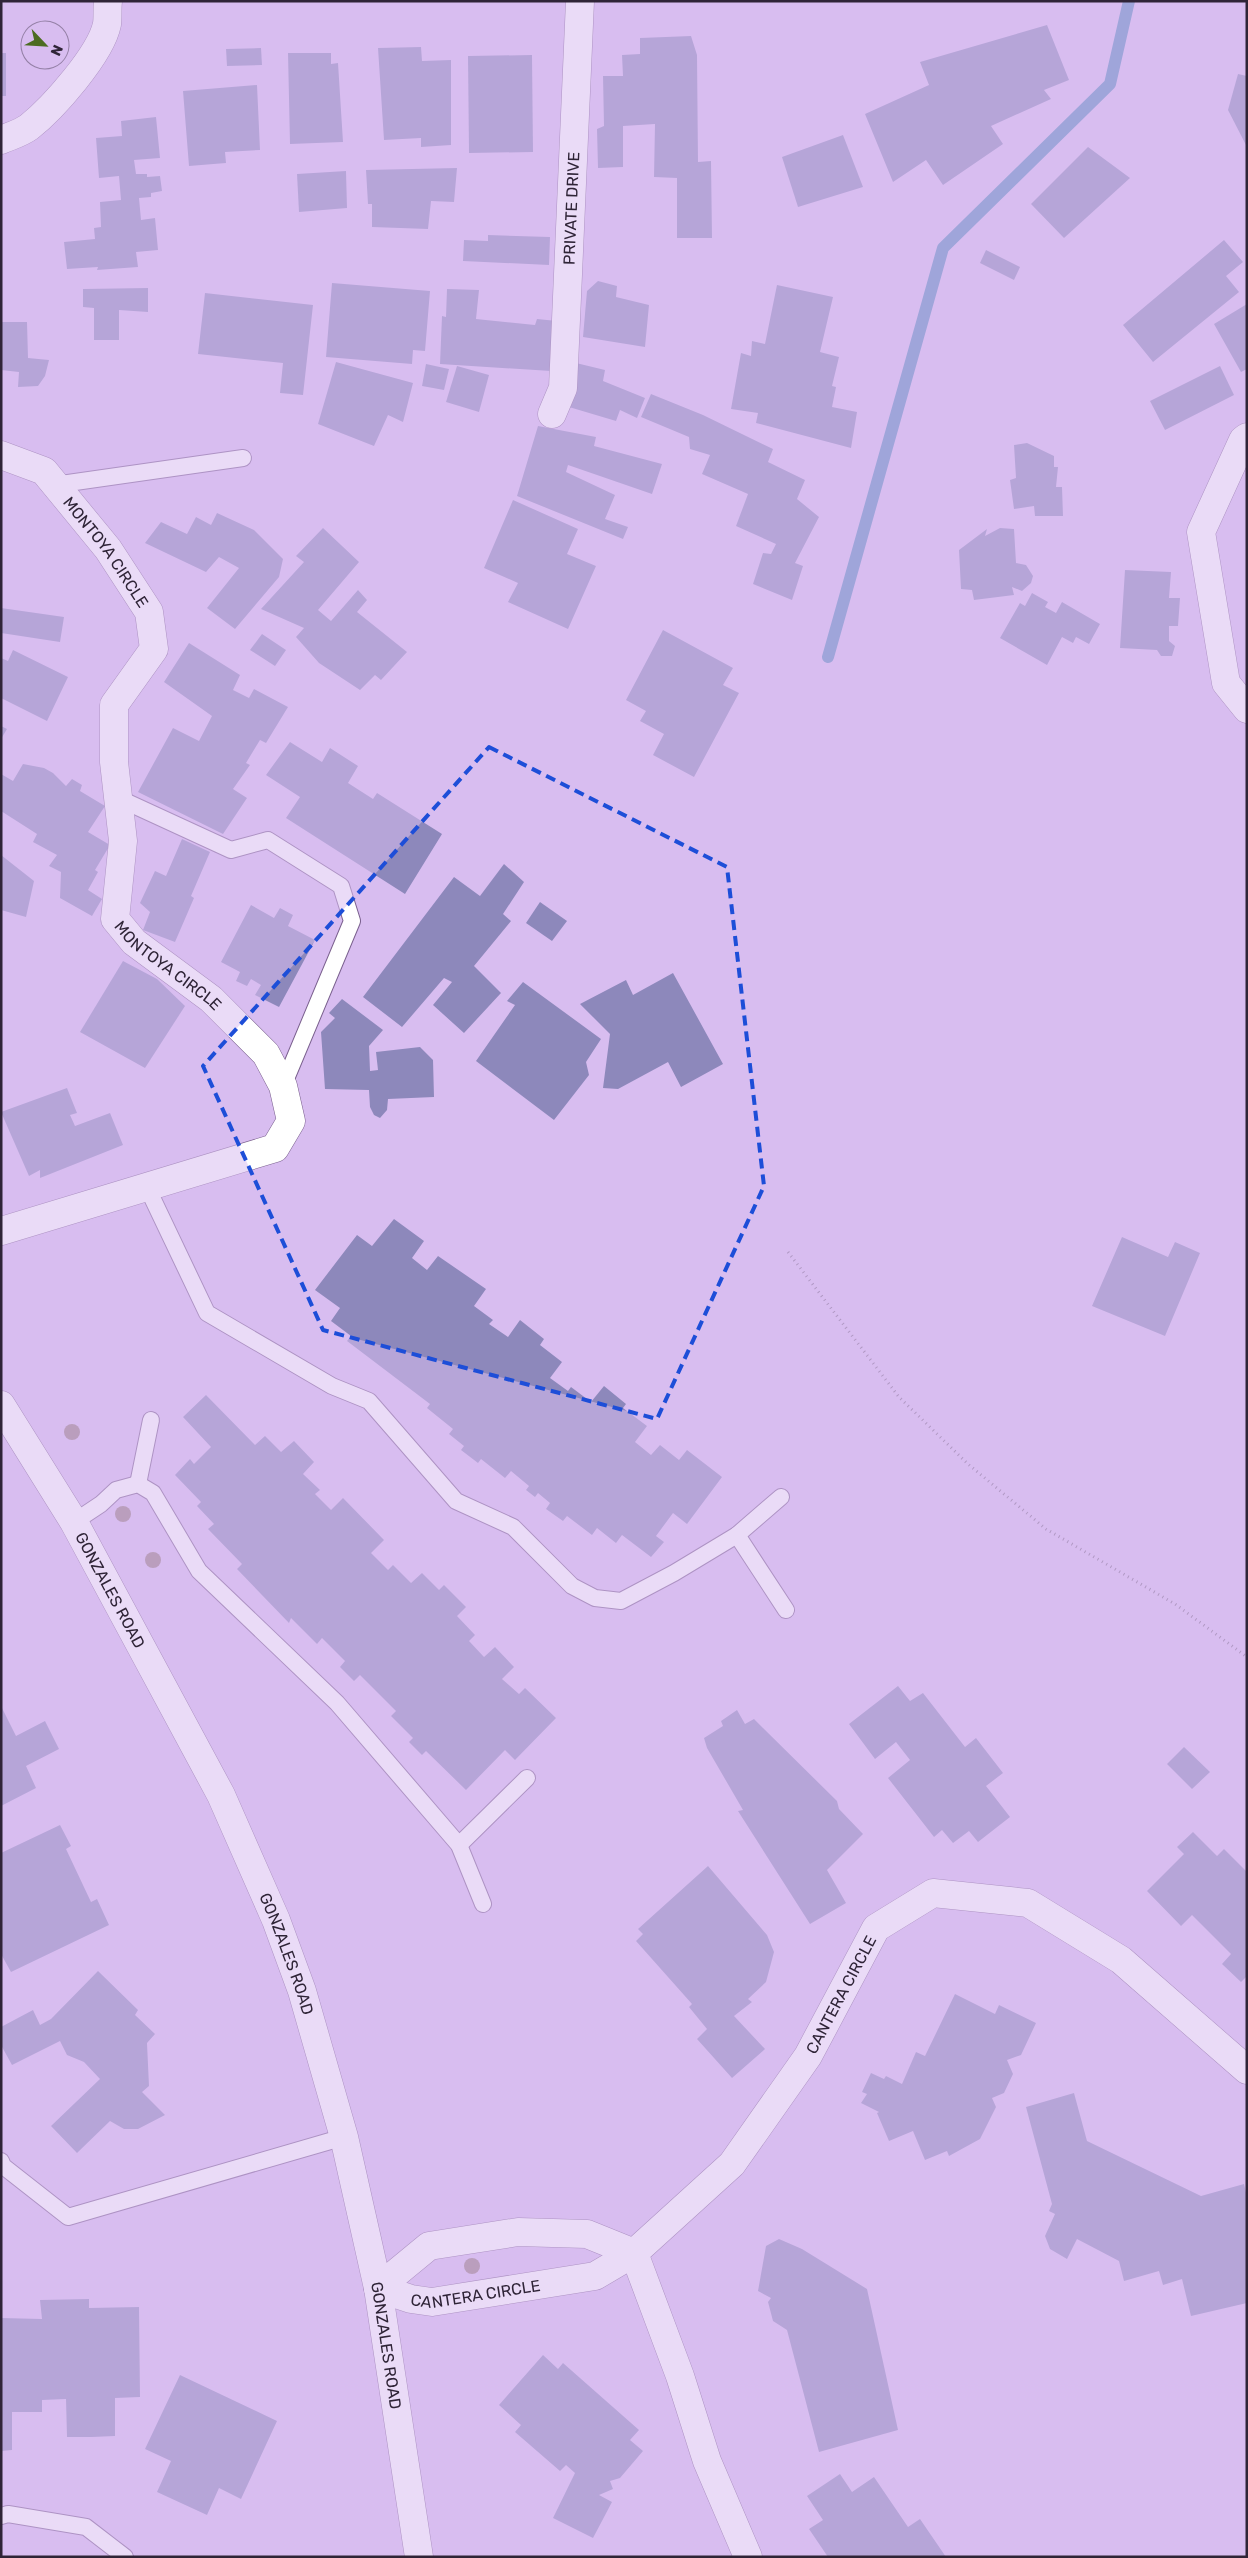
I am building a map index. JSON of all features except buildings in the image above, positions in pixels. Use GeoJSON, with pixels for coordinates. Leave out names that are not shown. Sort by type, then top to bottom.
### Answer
{"type":"FeatureCollection","features":[{"type":"Feature","properties":{"kind":"street"},"geometry":{"type":"LineString","coordinates":[[1,140],[28,128],[51,106],[82,70],[101,40],[107,24],[108,1]]}},
{"type":"Feature","properties":{"kind":"street","name":"PRIVATE DRIVE"},"geometry":{"type":"LineString","coordinates":[[552,414],[563,388],[580,1]]}},
{"type":"Feature","properties":{"kind":"street"},"geometry":{"type":"LineString","coordinates":[[1247,436],[1243,440],[1201,532],[1226,683],[1247,709]]}},
{"type":"Feature","properties":{"kind":"street","name":"MONTOYA CIRCLE"},"geometry":{"type":"LineString","coordinates":[[1,455],[44,471],[108,548],[149,612],[154,649],[114,705],[114,762],[123,841],[115,919],[134,942],[211,999],[266,1054],[283,1086],[291,1121],[275,1148],[1,1232]]}},
{"type":"Feature","properties":{"kind":"street","name":"GONZALES ROAD"},"geometry":{"type":"LineString","coordinates":[[1,1405],[74,1522],[221,1795],[276,1920],[302,1991],[344,2137],[378,2288],[419,2557]]}},
{"type":"Feature","properties":{"kind":"street","name":"CANTERA CIRCLE"},"geometry":{"type":"LineString","coordinates":[[378,2288],[411,2299],[432,2302],[595,2276],[634,2253],[732,2164],[808,2056],[876,1928],[933,1893],[1028,1903],[1121,1960],[1247,2070]]}},
{"type":"Feature","properties":{"kind":"street","name":"CANTERA CIRCLE"},"geometry":{"type":"LineString","coordinates":[[378,2288],[429,2246],[518,2232],[587,2234],[634,2253]]}},
{"type":"Feature","properties":{"kind":"street"},"geometry":{"type":"LineString","coordinates":[[634,2253],[680,2376],[707,2461],[748,2557]]}},
{"type":"Feature","properties":{"kind":"lane"},"geometry":{"type":"LineString","coordinates":[[54,484],[243,458]]}},
{"type":"Feature","properties":{"kind":"lane"},"geometry":{"type":"LineString","coordinates":[[118,798],[231,850],[268,840],[341,886],[352,921],[283,1086]]}},
{"type":"Feature","properties":{"kind":"lane"},"geometry":{"type":"LineString","coordinates":[[148,1187],[206,1313],[332,1386],[369,1401],[456,1501],[513,1527],[572,1586],[595,1598],[621,1601],[674,1574],[738,1535],[781,1497]]}},
{"type":"Feature","properties":{"kind":"lane"},"geometry":{"type":"LineString","coordinates":[[138,1484],[151,1420]]}},
{"type":"Feature","properties":{"kind":"lane"},"geometry":{"type":"LineString","coordinates":[[74,1522],[101,1504],[116,1490],[138,1484],[153,1493],[199,1571],[337,1703],[459,1845],[483,1904]]}},
{"type":"Feature","properties":{"kind":"lane"},"geometry":{"type":"LineString","coordinates":[[738,1535],[786,1610]]}},
{"type":"Feature","properties":{"kind":"lane"},"geometry":{"type":"LineString","coordinates":[[459,1845],[528,1778]]}},
{"type":"Feature","properties":{"kind":"lane"},"geometry":{"type":"LineString","coordinates":[[1,2161],[68,2217],[344,2137]]}},
{"type":"Feature","properties":{"kind":"lane"},"geometry":{"type":"LineString","coordinates":[[1,2516],[8,2514],[86,2527],[125,2557]]}},
{"type":"Feature","properties":{"kind":"path"},"geometry":{"type":"LineString","coordinates":[[788,1252],[899,1397],[968,1464],[1046,1529],[1175,1604],[1247,1657]]}},
{"type":"Feature","properties":{"kind":"highlighted area"},"geometry":{"type":"Polygon","coordinates":[[[489,747],[727,867],[764,1186],[657,1419],[323,1330],[203,1066],[489,747]]]}},
{"type":"Feature","properties":{"kind":"waterway"},"geometry":{"type":"LineString","coordinates":[[828,657],[943,248],[1110,84],[1129,1]]}}]}
